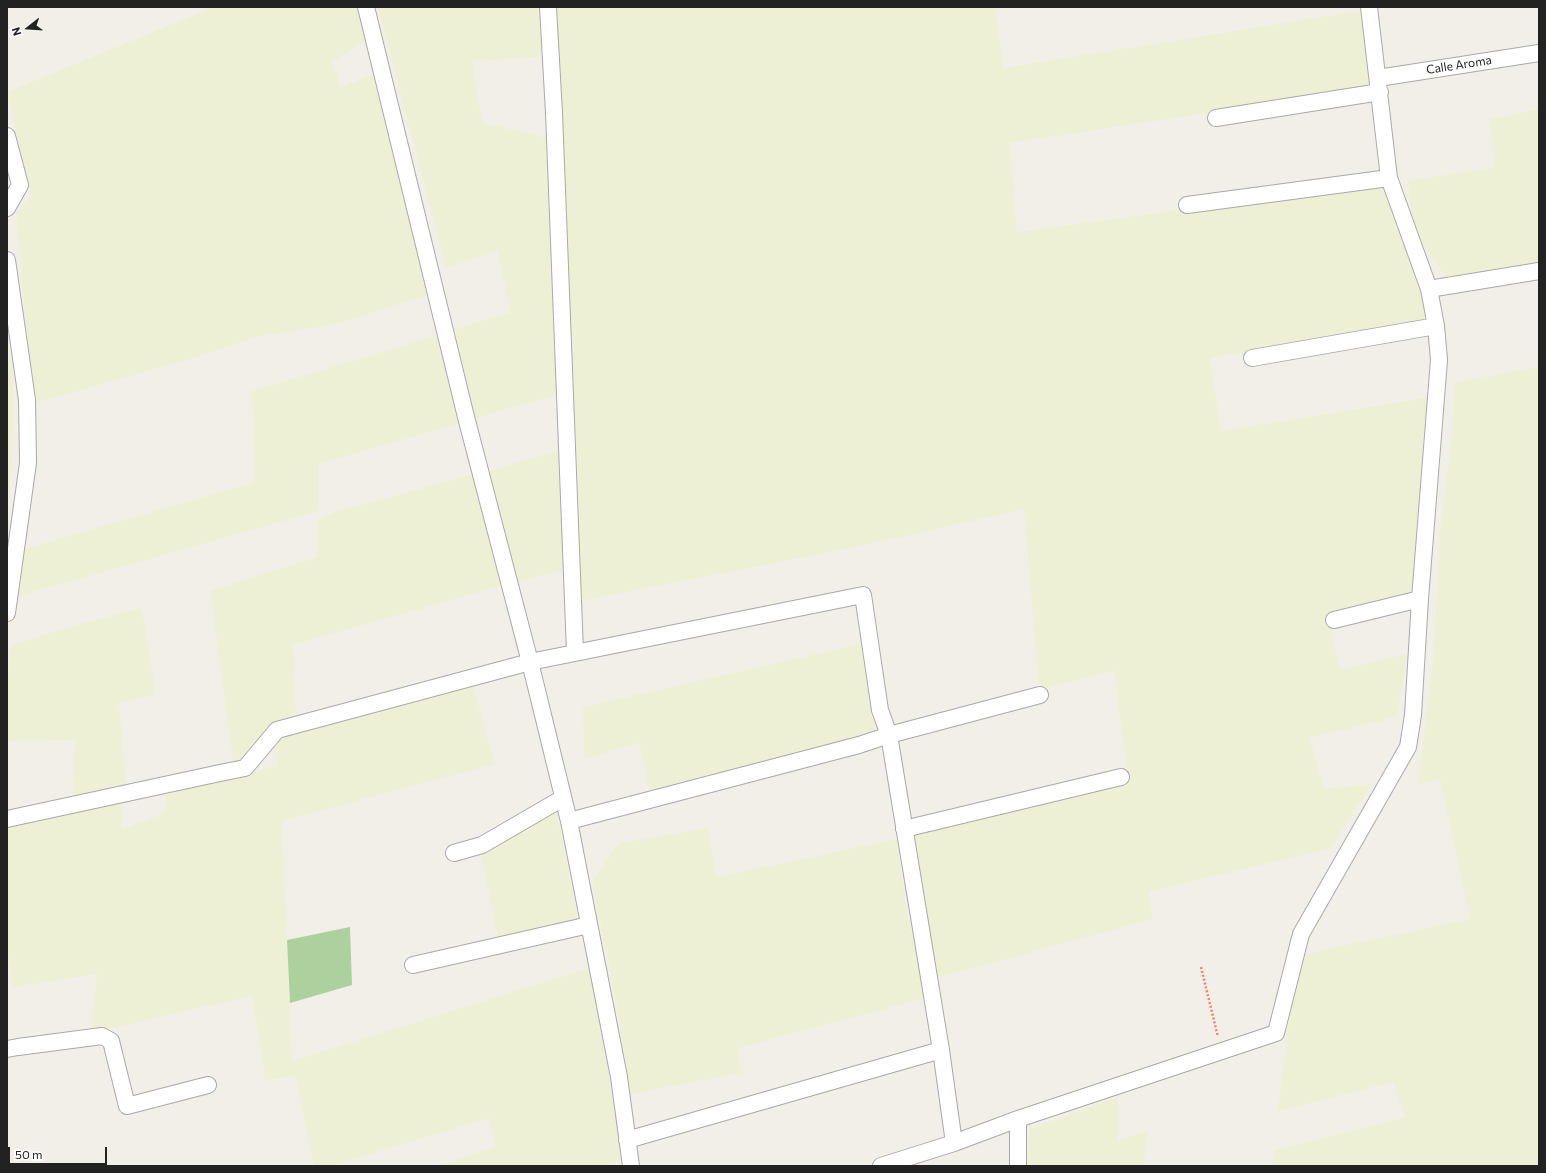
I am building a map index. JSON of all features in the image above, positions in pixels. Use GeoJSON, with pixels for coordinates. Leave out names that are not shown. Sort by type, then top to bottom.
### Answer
{"type":"FeatureCollection","features":[{"type":"Feature","properties":{"kind":"street"},"geometry":{"type":"LineString","coordinates":[[366,7],[466,417],[530,662],[569,821],[619,1077],[631,1166]]}},
{"type":"Feature","properties":{"kind":"street"},"geometry":{"type":"LineString","coordinates":[[548,7],[555,121],[575,652]]}},
{"type":"Feature","properties":{"kind":"street"},"geometry":{"type":"LineString","coordinates":[[881,1166],[954,1143],[1018,1119],[1276,1033],[1301,934],[1408,747],[1413,715],[1420,599],[1439,360],[1436,326],[1429,289],[1389,178],[1369,7]]}},
{"type":"Feature","properties":{"kind":"street","name":"Calle Aroma"},"geometry":{"type":"LineString","coordinates":[[1216,118],[1539,53]]}},
{"type":"Feature","properties":{"kind":"street"},"geometry":{"type":"LineString","coordinates":[[7,136],[20,185],[7,208]]}},
{"type":"Feature","properties":{"kind":"street"},"geometry":{"type":"LineString","coordinates":[[1187,205],[1389,178]]}},
{"type":"Feature","properties":{"kind":"street"},"geometry":{"type":"LineString","coordinates":[[7,260],[14,349],[27,400],[28,463],[7,613]]}},
{"type":"Feature","properties":{"kind":"street"},"geometry":{"type":"LineString","coordinates":[[1429,289],[1539,271]]}},
{"type":"Feature","properties":{"kind":"street"},"geometry":{"type":"LineString","coordinates":[[1252,358],[1436,326]]}},
{"type":"Feature","properties":{"kind":"street"},"geometry":{"type":"LineString","coordinates":[[7,819],[220,772],[245,768],[277,730],[530,662],[863,595],[880,710],[889,735],[941,1050],[954,1143]]}},
{"type":"Feature","properties":{"kind":"street"},"geometry":{"type":"LineString","coordinates":[[1334,620],[1420,599]]}},
{"type":"Feature","properties":{"kind":"street"},"geometry":{"type":"LineString","coordinates":[[569,821],[859,745],[889,735],[1040,695]]}},
{"type":"Feature","properties":{"kind":"street"},"geometry":{"type":"LineString","coordinates":[[904,829],[1121,777]]}},
{"type":"Feature","properties":{"kind":"street"},"geometry":{"type":"LineString","coordinates":[[454,853],[482,845],[563,798]]}},
{"type":"Feature","properties":{"kind":"street"},"geometry":{"type":"LineString","coordinates":[[413,965],[589,925]]}},
{"type":"Feature","properties":{"kind":"street"},"geometry":{"type":"LineString","coordinates":[[7,1049],[102,1036],[111,1041],[127,1106],[208,1085]]}},
{"type":"Feature","properties":{"kind":"street"},"geometry":{"type":"LineString","coordinates":[[627,1140],[941,1050]]}},
{"type":"Feature","properties":{"kind":"street"},"geometry":{"type":"LineString","coordinates":[[1018,1119],[1018,1166]]}},
{"type":"Feature","properties":{"kind":"path"},"geometry":{"type":"LineString","coordinates":[[1201,967],[1221,1052]]}},
{"type":"Feature","properties":{"kind":"green space"},"geometry":{"type":"Polygon","coordinates":[[[210,7],[364,7],[372,36],[333,62],[340,87],[381,72],[433,293],[337,324],[257,337],[190,359],[36,403],[27,336],[16,213],[31,196],[7,92],[202,12],[210,7]]]}},
{"type":"Feature","properties":{"kind":"green space"},"geometry":{"type":"Polygon","coordinates":[[[544,7],[545,57],[473,61],[482,123],[550,138],[561,394],[475,418],[455,329],[511,312],[497,251],[446,268],[378,8],[544,7]]]}},
{"type":"Feature","properties":{"kind":"green space"},"geometry":{"type":"Polygon","coordinates":[[[555,7],[996,7],[1003,68],[1365,10],[1372,88],[1010,143],[1017,232],[1382,183],[1423,291],[1428,323],[1210,358],[1221,431],[1431,397],[1422,465],[1414,595],[1328,617],[1340,670],[1407,654],[1397,717],[1310,738],[1324,789],[1372,784],[1331,848],[1149,892],[1153,919],[937,978],[913,834],[1129,783],[1114,671],[1039,690],[1024,509],[866,545],[581,601],[579,479],[568,357],[555,7]]]}},
{"type":"Feature","properties":{"kind":"green space"},"geometry":{"type":"Polygon","coordinates":[[[1539,109],[1539,262],[1446,278],[1414,229],[1408,181],[1495,167],[1489,119],[1539,109]]]}},
{"type":"Feature","properties":{"kind":"green space"},"geometry":{"type":"Polygon","coordinates":[[[436,336],[460,423],[319,464],[319,511],[15,597],[24,549],[255,482],[252,391],[436,336]]]}},
{"type":"Feature","properties":{"kind":"green space"},"geometry":{"type":"Polygon","coordinates":[[[14,360],[12,467],[7,506],[7,361],[14,360]]]}},
{"type":"Feature","properties":{"kind":"green space"},"geometry":{"type":"Polygon","coordinates":[[[1539,367],[1539,1166],[1272,1166],[1275,1150],[1405,1117],[1393,1082],[1278,1111],[1287,1035],[1299,955],[1470,919],[1440,779],[1418,784],[1434,649],[1440,531],[1452,431],[1454,382],[1539,367]]]}},
{"type":"Feature","properties":{"kind":"green space"},"geometry":{"type":"Polygon","coordinates":[[[567,448],[570,568],[515,582],[489,471],[567,448]]]}},
{"type":"Feature","properties":{"kind":"green space"},"geometry":{"type":"Polygon","coordinates":[[[474,474],[504,585],[293,645],[296,717],[271,725],[234,768],[210,591],[317,557],[318,520],[335,512],[474,474]]]}},
{"type":"Feature","properties":{"kind":"green space"},"geometry":{"type":"Polygon","coordinates":[[[142,608],[156,695],[119,703],[126,785],[73,798],[75,740],[7,741],[7,686],[11,645],[80,624],[142,608]]]}},
{"type":"Feature","properties":{"kind":"green space"},"geometry":{"type":"Polygon","coordinates":[[[861,644],[877,732],[649,790],[639,743],[584,759],[583,707],[861,644]]]}},
{"type":"Feature","properties":{"kind":"green space"},"geometry":{"type":"Polygon","coordinates":[[[473,685],[495,764],[282,821],[292,1061],[589,968],[623,1159],[602,1166],[438,1166],[496,1147],[489,1118],[332,1166],[314,1166],[295,1075],[263,1081],[264,1068],[252,996],[90,1033],[97,974],[13,987],[7,948],[7,826],[122,801],[121,829],[164,814],[166,795],[277,766],[276,743],[285,733],[473,685]]]}},
{"type":"Feature","properties":{"kind":"green space"},"geometry":{"type":"Polygon","coordinates":[[[556,810],[578,918],[498,939],[481,853],[556,810]]]}},
{"type":"Feature","properties":{"kind":"green space"},"geometry":{"type":"Polygon","coordinates":[[[709,828],[716,877],[897,839],[906,907],[926,998],[738,1048],[741,1073],[631,1094],[616,1000],[592,881],[619,843],[709,828]]]}},
{"type":"Feature","properties":{"kind":"green space"},"geometry":{"type":"Polygon","coordinates":[[[350,927],[352,985],[290,1003],[287,940],[350,927]]]}},
{"type":"Feature","properties":{"kind":"green space"},"geometry":{"type":"Polygon","coordinates":[[[1118,1097],[1118,1140],[1147,1131],[1144,1166],[1028,1166],[1029,1129],[1118,1097]]]}}]}
